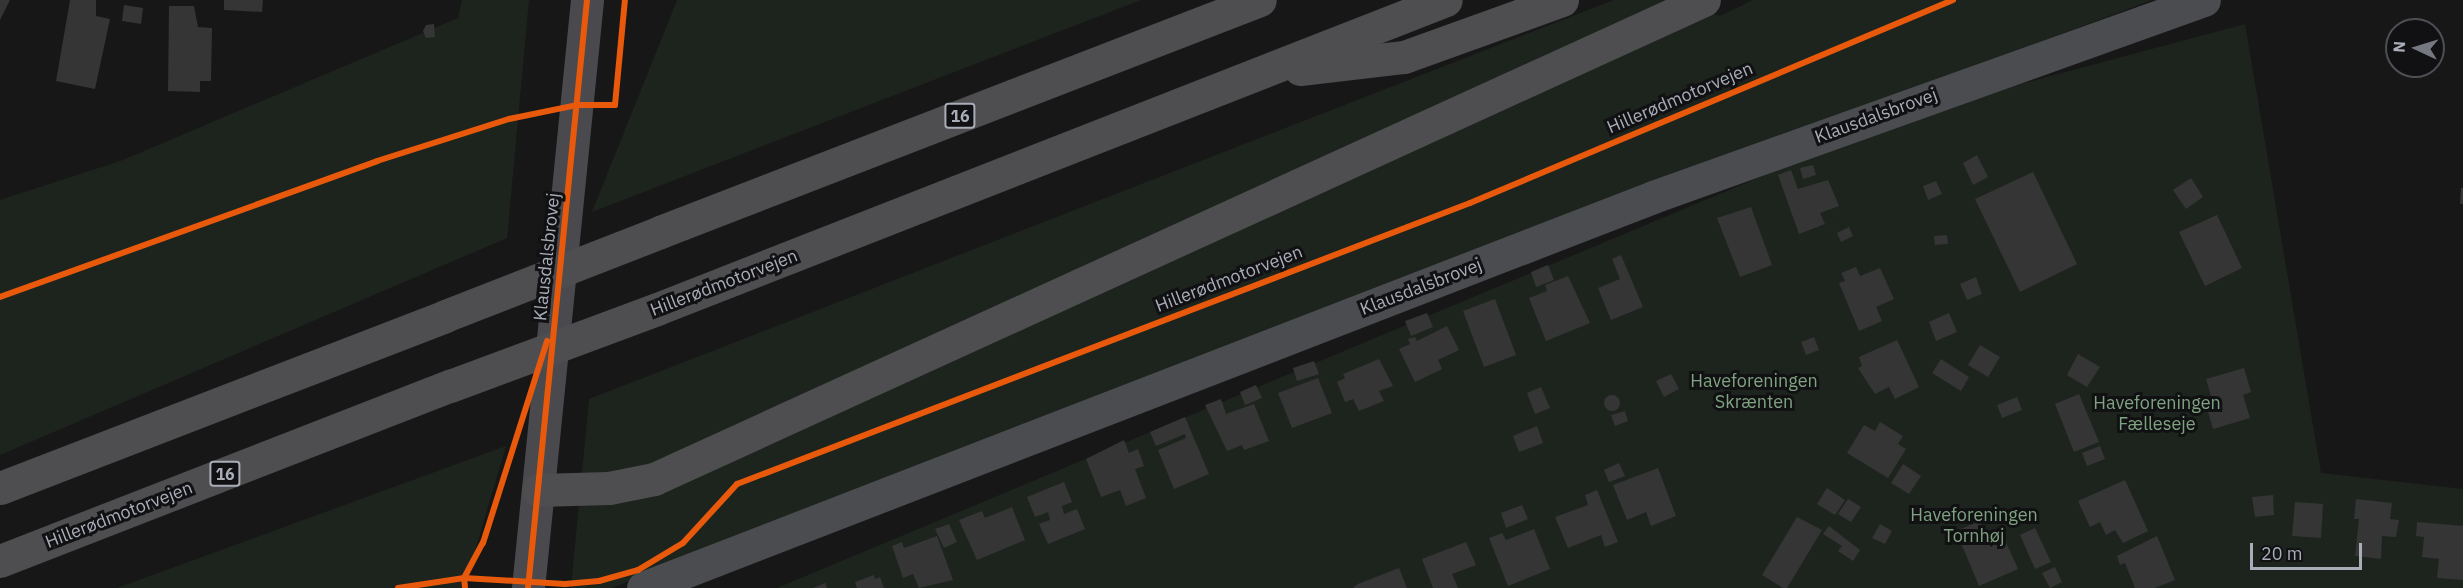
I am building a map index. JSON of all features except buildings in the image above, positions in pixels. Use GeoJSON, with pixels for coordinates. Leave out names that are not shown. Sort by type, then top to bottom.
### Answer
{"type":"FeatureCollection","features":[{"type":"Feature","properties":{"kind":"highway","name":"16"},"geometry":{"type":"LineString","coordinates":[[0,488],[1260,0]]}},
{"type":"Feature","properties":{"kind":"highway","name":"Hillerødmotorvejen"},"geometry":{"type":"LineString","coordinates":[[0,561],[657,309],[1446,0]]}},
{"type":"Feature","properties":{"kind":"highway"},"geometry":{"type":"LineString","coordinates":[[1254,74],[1404,57],[1562,0]]}},
{"type":"Feature","properties":{"kind":"highway"},"geometry":{"type":"LineString","coordinates":[[538,490],[609,488],[654,479],[1704,0]]}},
{"type":"Feature","properties":{"kind":"street","name":"Klausdalsbrovej"},"geometry":{"type":"LineString","coordinates":[[528,588],[587,0]]}},
{"type":"Feature","properties":{"kind":"street","name":"Klausdalsbrovej"},"geometry":{"type":"LineString","coordinates":[[643,588],[1653,197],[2204,0]]}},
{"type":"Feature","properties":{"kind":"green space"},"geometry":{"type":"Polygon","coordinates":[[[462,0],[529,0],[507,238],[0,455],[0,200],[123,160],[458,18],[462,0]]]}},
{"type":"Feature","properties":{"kind":"green space"},"geometry":{"type":"Polygon","coordinates":[[[677,0],[1141,0],[592,212],[677,0]]]}},
{"type":"Feature","properties":{"kind":"green space"},"geometry":{"type":"Polygon","coordinates":[[[1614,0],[1667,0],[1720,16],[1753,0],[2152,0],[1643,191],[612,588],[571,588],[589,399],[1614,0]]]}},
{"type":"Feature","properties":{"kind":"green space","name":"Haveforeningen Skrænten"},"geometry":{"type":"Polygon","coordinates":[[[2245,24],[2321,473],[2463,489],[2463,588],[777,588],[1916,112],[2245,24]]]}},
{"type":"Feature","properties":{"kind":"green space"},"geometry":{"type":"Polygon","coordinates":[[[506,446],[464,588],[117,588],[506,446]]]}},
{"type":"Feature","properties":{"kind":"cycle path"},"geometry":{"type":"LineString","coordinates":[[528,588],[587,0]]}},
{"type":"Feature","properties":{"kind":"cycle path"},"geometry":{"type":"LineString","coordinates":[[0,297],[377,161],[509,119],[577,105],[615,105],[625,0]]}},
{"type":"Feature","properties":{"kind":"cycle path"},"geometry":{"type":"LineString","coordinates":[[398,588],[464,578],[565,584],[599,581],[638,570],[683,543],[737,484],[1470,203],[1953,0]]}},
{"type":"Feature","properties":{"kind":"cycle path"},"geometry":{"type":"LineString","coordinates":[[465,587],[464,578],[483,543],[547,341]]}},
{"type":"Feature","properties":{"kind":"park label","name":"Haveforeningen Fælleseje"},"geometry":{"type":"Point","coordinates":[2157,414]}},
{"type":"Feature","properties":{"kind":"park label","name":"Haveforeningen Tornhøj"},"geometry":{"type":"Point","coordinates":[1974,526]}}]}
